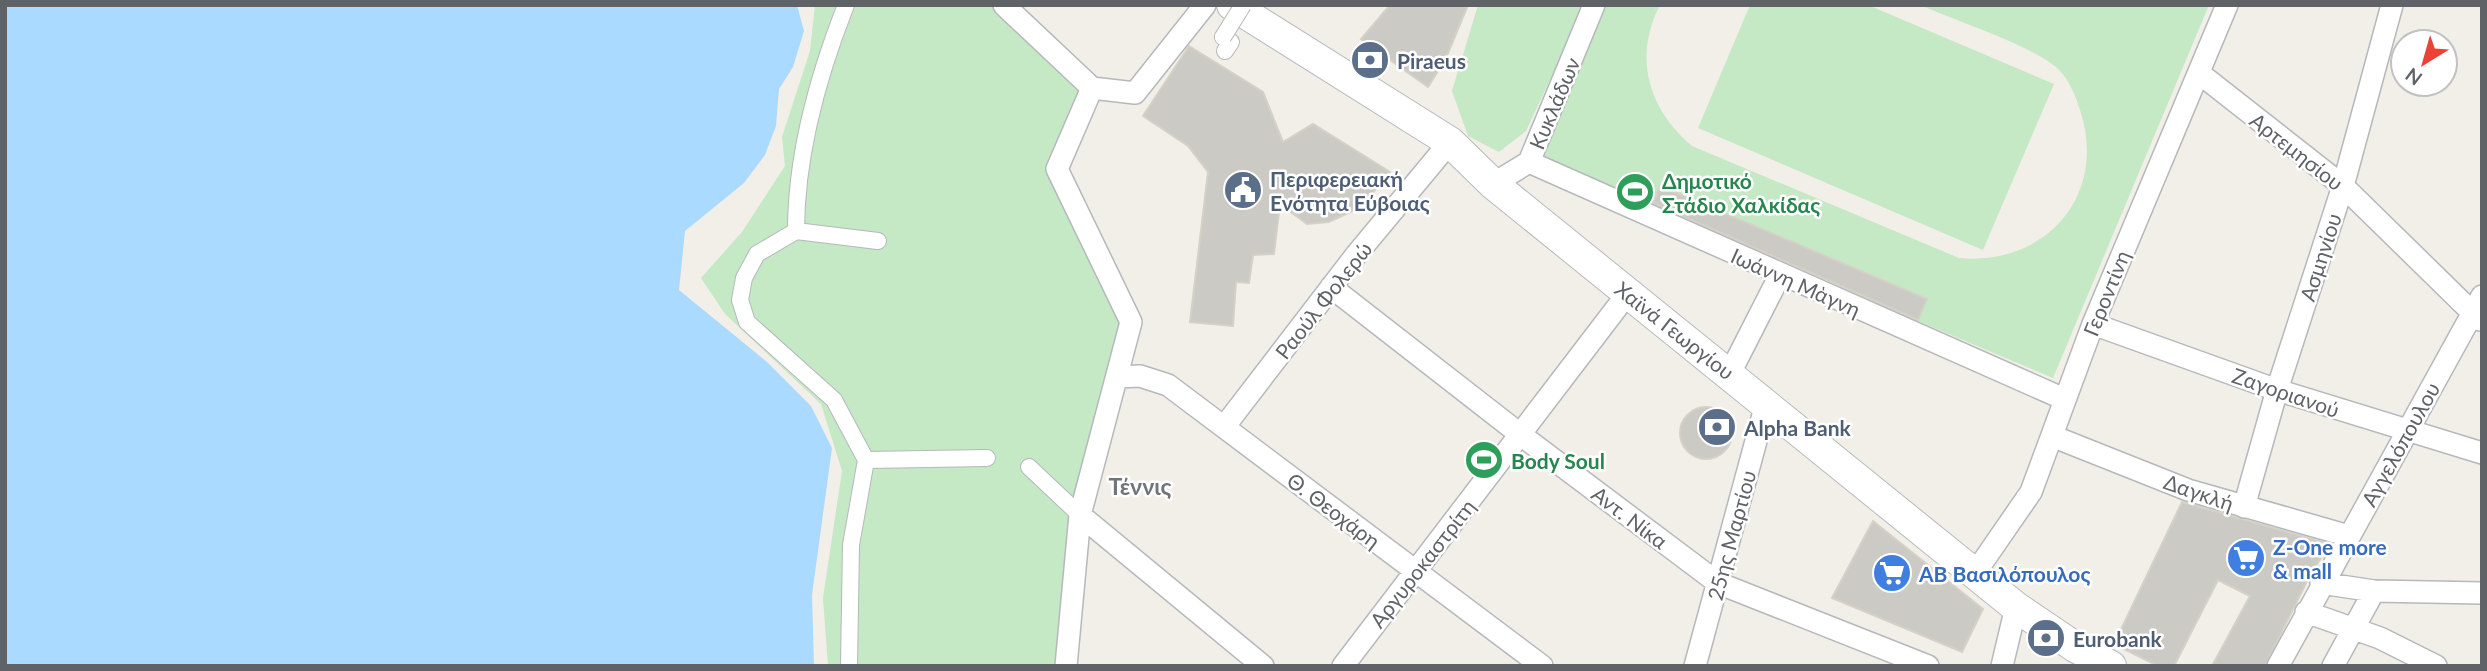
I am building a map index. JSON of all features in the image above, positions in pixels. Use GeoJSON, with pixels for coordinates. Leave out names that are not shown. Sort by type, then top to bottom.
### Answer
{"type":"FeatureCollection","features":[{"type":"Feature","properties":{"kind":"main road","name":"Χαϊνά Γεωργίου"},"geometry":{"type":"LineString","coordinates":[[1232,5],[1450,142],[1493,184],[2016,607],[2075,648],[2111,666]]}},
{"type":"Feature","properties":{"kind":"street"},"geometry":{"type":"LineString","coordinates":[[796,232],[796,188],[804,143],[846,5]]}},
{"type":"Feature","properties":{"kind":"street"},"geometry":{"type":"LineString","coordinates":[[1004,5],[1092,88],[1135,93],[1205,5]]}},
{"type":"Feature","properties":{"kind":"street"},"geometry":{"type":"LineString","coordinates":[[1225,51],[1231,42],[1223,37],[1243,5]]}},
{"type":"Feature","properties":{"kind":"street","name":"Κυκλάδων"},"geometry":{"type":"LineString","coordinates":[[1493,184],[1530,162],[1594,5]]}},
{"type":"Feature","properties":{"kind":"street","name":"Γεροντίνη"},"geometry":{"type":"LineString","coordinates":[[1975,573],[2031,492],[2093,324],[2227,5]]}},
{"type":"Feature","properties":{"kind":"street","name":"Ασμηνίου"},"geometry":{"type":"LineString","coordinates":[[2244,507],[2277,390],[2343,186],[2392,5]]}},
{"type":"Feature","properties":{"kind":"street","name":"Αρτεμησίου"},"geometry":{"type":"LineString","coordinates":[[2199,73],[2343,186],[2478,310]]}},
{"type":"Feature","properties":{"kind":"street"},"geometry":{"type":"LineString","coordinates":[[1066,666],[1080,515],[1118,377],[1130,322],[1057,169],[1092,88]]}},
{"type":"Feature","properties":{"kind":"street","name":"Ραούλ Φολερώ"},"geometry":{"type":"LineString","coordinates":[[1224,427],[1331,287],[1450,142]]}},
{"type":"Feature","properties":{"kind":"street","name":"Ιωάννη Μὰγνη"},"geometry":{"type":"LineString","coordinates":[[1530,162],[2064,399]]}},
{"type":"Feature","properties":{"kind":"street"},"geometry":{"type":"LineString","coordinates":[[849,666],[851,545],[866,460],[834,400],[747,321],[740,300],[744,278],[757,254],[796,232],[878,241]]}},
{"type":"Feature","properties":{"kind":"street"},"geometry":{"type":"LineString","coordinates":[[1730,373],[1780,275]]}},
{"type":"Feature","properties":{"kind":"street","name":"Αντ. Νίκα"},"geometry":{"type":"LineString","coordinates":[[1331,287],[1521,435],[1718,583],[1928,666]]}},
{"type":"Feature","properties":{"kind":"street","name":"Αργυροκαστρίτη"},"geometry":{"type":"LineString","coordinates":[[1343,666],[1628,293]]}},
{"type":"Feature","properties":{"kind":"street","name":"Αγγελόπουλου"},"geometry":{"type":"LineString","coordinates":[[2278,666],[2321,583],[2478,310]]}},
{"type":"Feature","properties":{"kind":"street","name":"Ζαγοριανού"},"geometry":{"type":"LineString","coordinates":[[2093,324],[2277,390],[2409,433],[2482,453]]}},
{"type":"Feature","properties":{"kind":"street","name":"Θ. Θεοχάρη"},"geometry":{"type":"LineString","coordinates":[[1118,377],[1140,376],[1160,381],[1542,666]]}},
{"type":"Feature","properties":{"kind":"street","name":"25ης Μαρτίου"},"geometry":{"type":"LineString","coordinates":[[1695,666],[1766,404]]}},
{"type":"Feature","properties":{"kind":"street","name":"Δαγκλή"},"geometry":{"type":"LineString","coordinates":[[2052,436],[2188,490],[2349,536]]}},
{"type":"Feature","properties":{"kind":"street"},"geometry":{"type":"LineString","coordinates":[[866,460],[987,458]]}},
{"type":"Feature","properties":{"kind":"street"},"geometry":{"type":"LineString","coordinates":[[1029,467],[1080,515],[1263,666]]}},
{"type":"Feature","properties":{"kind":"street"},"geometry":{"type":"LineString","coordinates":[[2321,583],[2374,591],[2482,593]]}},
{"type":"Feature","properties":{"kind":"street"},"geometry":{"type":"LineString","coordinates":[[2333,666],[2374,591]]}},
{"type":"Feature","properties":{"kind":"street"},"geometry":{"type":"LineString","coordinates":[[2002,666],[2016,607]]}},
{"type":"Feature","properties":{"kind":"street"},"geometry":{"type":"LineString","coordinates":[[2306,612],[2380,638],[2436,666]]}},
{"type":"Feature","properties":{"kind":"green space"},"geometry":{"type":"Polygon","coordinates":[[[815,5],[997,5],[1086,90],[1053,169],[1125,324],[1060,666],[828,666],[823,598],[842,471],[821,404],[725,314],[701,278],[742,232],[785,166],[782,137],[810,51],[815,5]]]}},
{"type":"Feature","properties":{"kind":"green space"},"geometry":{"type":"Polygon","coordinates":[[[1478,5],[1585,5],[1526,131],[1499,152],[1468,136],[1452,91],[1478,5]]]}},
{"type":"Feature","properties":{"kind":"green space"},"geometry":{"type":"Polygon","coordinates":[[[1606,5],[1660,5],[1647,44],[1649,81],[1665,116],[1692,146],[1959,258],[1990,258],[2018,251],[2042,238],[2062,220],[2076,198],[2085,173],[2087,144],[2081,113],[2065,77],[2056,67],[2029,50],[1920,5],[2209,5],[2053,378],[1541,162],[1606,5]],[[1660,186],[1652,207],[1918,320],[1660,186]]]}},
{"type":"Feature","properties":{"kind":"green space"},"geometry":{"type":"Polygon","coordinates":[[[1750,5],[1868,5],[2054,84],[1983,250],[1698,128],[1750,5]]]}},
{"type":"Feature","properties":{"kind":"water"},"geometry":{"type":"Polygon","coordinates":[[[5,5],[797,5],[804,31],[793,67],[779,89],[776,126],[765,155],[744,183],[685,231],[679,290],[767,362],[811,406],[832,448],[812,595],[814,666],[5,666],[5,5]]]}},
{"type":"Feature","properties":{"kind":"building"},"geometry":{"type":"Polygon","coordinates":[[[1390,5],[1468,5],[1446,58],[1428,87],[1361,39],[1390,5]]]}},
{"type":"Feature","properties":{"kind":"building","name":"Περιφερειακή Ενότητα Εύβοιας"},"geometry":{"type":"Polygon","coordinates":[[[1189,46],[1263,92],[1283,142],[1313,124],[1390,172],[1361,207],[1329,222],[1307,224],[1280,204],[1274,254],[1253,255],[1249,283],[1236,282],[1233,326],[1190,322],[1208,172],[1188,146],[1143,116],[1189,46]]]}},
{"type":"Feature","properties":{"kind":"building"},"geometry":{"type":"Polygon","coordinates":[[[1660,186],[1927,299],[1918,320],[1653,203],[1660,186]]]}},
{"type":"Feature","properties":{"kind":"building"},"geometry":{"type":"Polygon","coordinates":[[[1706,407],[1725,414],[1732,433],[1725,452],[1706,459],[1687,452],[1680,433],[1687,414],[1706,407]]]}},
{"type":"Feature","properties":{"kind":"building","name":"Z-One more & mall"},"geometry":{"type":"Polygon","coordinates":[[[2182,502],[2330,544],[2310,575],[2265,666],[2212,666],[2250,596],[2218,580],[2174,666],[2158,666],[2114,644],[2182,502]]]}},
{"type":"Feature","properties":{"kind":"building","name":"ΑΒ Βασιλόπουλος"},"geometry":{"type":"Polygon","coordinates":[[[1873,521],[1983,609],[1962,652],[1832,598],[1873,521]]]}},
{"type":"Feature","properties":{"kind":"place","name":"Piraeus"},"geometry":{"type":"Point","coordinates":[1370,60]}},
{"type":"Feature","properties":{"kind":"place","name":"Περιφερειακή Ενότητα Εύβοιας"},"geometry":{"type":"Point","coordinates":[1243,190]}},
{"type":"Feature","properties":{"kind":"place","name":"Δημοτικό Στάδιο Χαλκίδας"},"geometry":{"type":"Point","coordinates":[1635,192]}},
{"type":"Feature","properties":{"kind":"place","name":"Alpha Bank"},"geometry":{"type":"Point","coordinates":[1717,427]}},
{"type":"Feature","properties":{"kind":"place","name":"Body Soul"},"geometry":{"type":"Point","coordinates":[1484,460]}},
{"type":"Feature","properties":{"kind":"place","name":"Z-One more & mall"},"geometry":{"type":"Point","coordinates":[2246,558]}},
{"type":"Feature","properties":{"kind":"place","name":"ΑΒ Βασιλόπουλος"},"geometry":{"type":"Point","coordinates":[1892,573]}},
{"type":"Feature","properties":{"kind":"place","name":"Eurobank"},"geometry":{"type":"Point","coordinates":[2046,638]}},
{"type":"Feature","properties":{"kind":"district","name":"Τέννις"},"geometry":{"type":"Point","coordinates":[1140,486]}}]}
